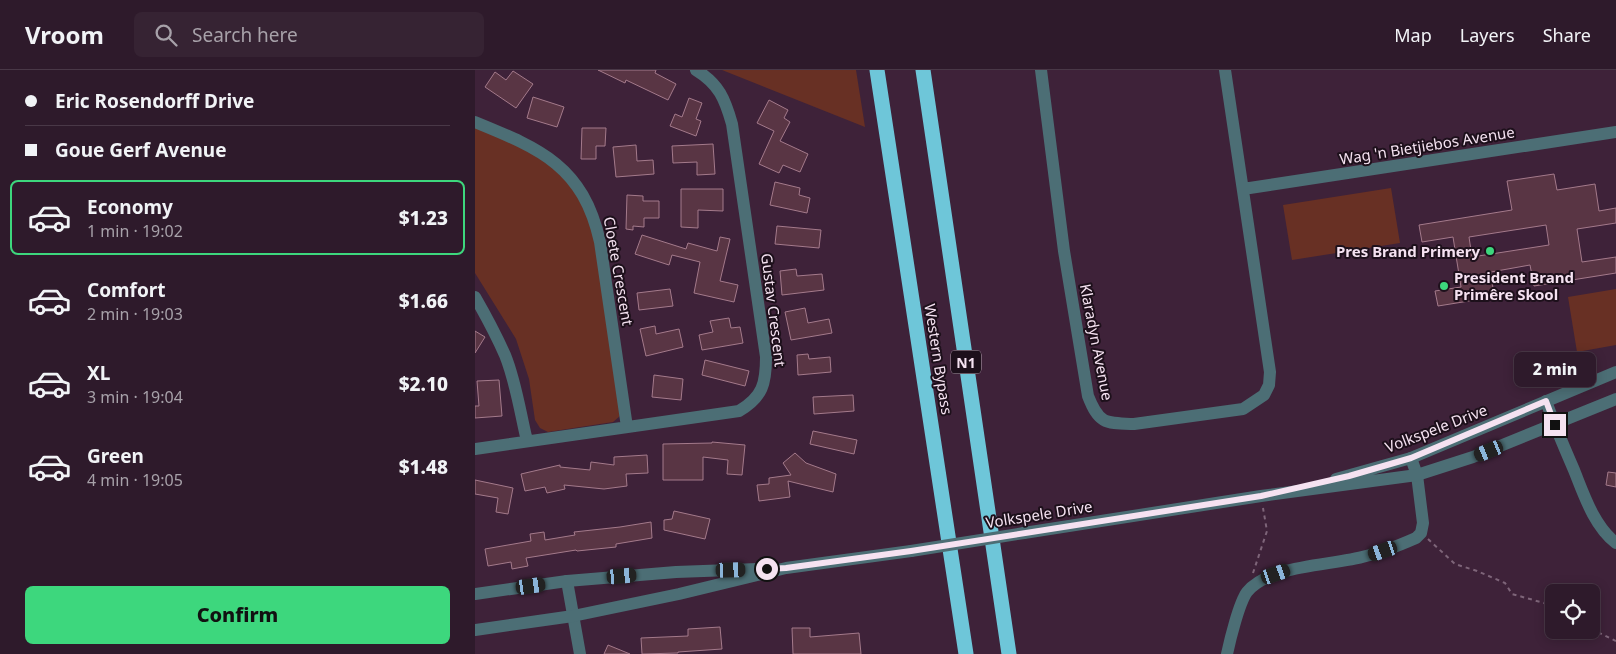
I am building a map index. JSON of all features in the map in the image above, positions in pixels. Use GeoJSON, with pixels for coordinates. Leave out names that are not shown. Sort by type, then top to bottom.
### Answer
{"type":"FeatureCollection","features":[{"type":"Feature","properties":{"kind":"highway","name":"Western Bypass"},"geometry":{"type":"LineString","coordinates":[[877,70],[966,654]]}},
{"type":"Feature","properties":{"kind":"highway","name":"Western Bypass"},"geometry":{"type":"LineString","coordinates":[[923,70],[1009,654]]}},
{"type":"Feature","properties":{"kind":"street","name":"Gustav Crescent"},"geometry":{"type":"LineString","coordinates":[[475,449],[739,411],[752,403],[760,391],[766,376],[766,356],[731,124],[727,107],[720,92],[709,78],[696,70]]}},
{"type":"Feature","properties":{"kind":"street","name":"Klaradyn Avenue"},"geometry":{"type":"LineString","coordinates":[[1041,70],[1064,251],[1087,396],[1094,412],[1103,420],[1116,424],[1134,424],[1243,409],[1264,395],[1269,385],[1270,372],[1225,70]]}},
{"type":"Feature","properties":{"kind":"street","name":"Cloete Crescent"},"geometry":{"type":"LineString","coordinates":[[475,122],[517,139],[548,156],[567,174],[588,202],[595,220],[600,242],[627,427]]}},
{"type":"Feature","properties":{"kind":"street","name":"Wag 'n Bietjiebos Avenue"},"geometry":{"type":"LineString","coordinates":[[1243,189],[1616,132]]}},
{"type":"Feature","properties":{"kind":"street"},"geometry":{"type":"LineString","coordinates":[[475,297],[490,323],[505,356],[514,383],[527,441]]}},
{"type":"Feature","properties":{"kind":"street","name":"Volkspele Drive"},"geometry":{"type":"LineString","coordinates":[[1261,496],[1349,476],[1411,458],[1616,372]]}},
{"type":"Feature","properties":{"kind":"street","name":"Volkspele Drive"},"geometry":{"type":"LineString","coordinates":[[786,568],[911,551],[1261,496],[1417,475],[1473,458],[1616,399]]}},
{"type":"Feature","properties":{"kind":"street"},"geometry":{"type":"LineString","coordinates":[[1546,401],[1596,519],[1609,538],[1616,543]]}},
{"type":"Feature","properties":{"kind":"street"},"geometry":{"type":"LineString","coordinates":[[1227,654],[1238,615],[1247,593],[1266,578],[1286,570],[1366,557],[1416,538],[1421,533],[1423,523],[1417,475],[1411,458]]}},
{"type":"Feature","properties":{"kind":"street"},"geometry":{"type":"LineString","coordinates":[[475,594],[567,581],[676,572],[786,568]]}},
{"type":"Feature","properties":{"kind":"street"},"geometry":{"type":"LineString","coordinates":[[475,630],[573,616],[679,594],[786,568]]}},
{"type":"Feature","properties":{"kind":"street"},"geometry":{"type":"LineString","coordinates":[[676,572],[679,594]]}},
{"type":"Feature","properties":{"kind":"street"},"geometry":{"type":"LineString","coordinates":[[567,581],[580,654]]}},
{"type":"Feature","properties":{"kind":"path"},"geometry":{"type":"LineString","coordinates":[[1247,593],[1267,531],[1261,496]]}},
{"type":"Feature","properties":{"kind":"path"},"geometry":{"type":"LineString","coordinates":[[1421,533],[1455,564],[1505,583],[1512,594],[1545,604]]}},
{"type":"Feature","properties":{"kind":"path"},"geometry":{"type":"LineString","coordinates":[[1600,633],[1616,641]]}},
{"type":"Feature","properties":{"kind":"shaded area"},"geometry":{"type":"Polygon","coordinates":[[[722,70],[856,70],[865,127],[722,70]]]}},
{"type":"Feature","properties":{"kind":"shaded area"},"geometry":{"type":"Polygon","coordinates":[[[475,125],[517,142],[567,176],[595,228],[620,416],[613,422],[548,432],[540,428],[535,420],[529,379],[516,339],[475,273],[475,125]]]}},
{"type":"Feature","properties":{"kind":"shaded area"},"geometry":{"type":"Polygon","coordinates":[[[1391,188],[1400,243],[1292,260],[1283,205],[1391,188]]]}},
{"type":"Feature","properties":{"kind":"shaded area"},"geometry":{"type":"Polygon","coordinates":[[[1616,289],[1616,345],[1577,352],[1568,297],[1616,289]]]}},
{"type":"Feature","properties":{"kind":"building"},"geometry":{"type":"Polygon","coordinates":[[[598,70],[656,70],[655,73],[676,84],[668,100],[626,80],[625,83],[598,70]]]}},
{"type":"Feature","properties":{"kind":"building"},"geometry":{"type":"Polygon","coordinates":[[[513,71],[533,84],[516,108],[485,87],[495,72],[506,80],[513,71]]]}},
{"type":"Feature","properties":{"kind":"building"},"geometry":{"type":"Polygon","coordinates":[[[533,97],[564,107],[557,127],[527,118],[533,97]]]}},
{"type":"Feature","properties":{"kind":"building"},"geometry":{"type":"Polygon","coordinates":[[[689,98],[702,103],[696,119],[701,121],[696,136],[670,126],[675,114],[682,117],[689,98]]]}},
{"type":"Feature","properties":{"kind":"building"},"geometry":{"type":"Polygon","coordinates":[[[769,100],[788,110],[784,118],[790,122],[780,141],[808,154],[800,172],[783,165],[779,173],[759,164],[774,131],[757,123],[769,100]]]}},
{"type":"Feature","properties":{"kind":"building"},"geometry":{"type":"Polygon","coordinates":[[[582,128],[606,128],[605,146],[596,146],[596,159],[581,159],[582,128]]]}},
{"type":"Feature","properties":{"kind":"building"},"geometry":{"type":"Polygon","coordinates":[[[713,144],[715,174],[697,175],[697,162],[673,163],[672,146],[713,144]]]}},
{"type":"Feature","properties":{"kind":"building"},"geometry":{"type":"Polygon","coordinates":[[[636,145],[637,161],[653,160],[654,174],[616,177],[613,147],[636,145]]]}},
{"type":"Feature","properties":{"kind":"building"},"geometry":{"type":"Polygon","coordinates":[[[1554,174],[1557,190],[1595,184],[1599,211],[1616,208],[1616,223],[1577,229],[1582,262],[1616,257],[1616,273],[1534,286],[1530,265],[1491,272],[1494,297],[1438,306],[1435,291],[1461,287],[1453,237],[1422,242],[1419,225],[1512,210],[1507,181],[1554,174]],[[1546,225],[1469,237],[1472,257],[1549,245],[1546,225]]]}},
{"type":"Feature","properties":{"kind":"building"},"geometry":{"type":"Polygon","coordinates":[[[775,182],[800,188],[799,195],[810,198],[807,213],[770,205],[775,182]]]}},
{"type":"Feature","properties":{"kind":"building"},"geometry":{"type":"Polygon","coordinates":[[[681,189],[723,189],[723,211],[698,210],[698,228],[681,227],[681,189]]]}},
{"type":"Feature","properties":{"kind":"building"},"geometry":{"type":"Polygon","coordinates":[[[627,195],[643,196],[643,201],[659,201],[659,218],[644,218],[644,227],[633,226],[633,230],[626,229],[627,195]]]}},
{"type":"Feature","properties":{"kind":"building"},"geometry":{"type":"Polygon","coordinates":[[[777,226],[821,230],[819,248],[775,244],[777,226]]]}},
{"type":"Feature","properties":{"kind":"building"},"geometry":{"type":"Polygon","coordinates":[[[642,235],[686,249],[688,243],[717,251],[720,237],[730,239],[720,281],[738,285],[734,302],[694,293],[700,262],[672,255],[669,265],[635,254],[642,235]]]}},
{"type":"Feature","properties":{"kind":"building"},"geometry":{"type":"Polygon","coordinates":[[[796,269],[797,276],[822,274],[824,290],[782,295],[780,271],[796,269]]]}},
{"type":"Feature","properties":{"kind":"building"},"geometry":{"type":"Polygon","coordinates":[[[670,289],[673,306],[639,310],[637,293],[670,289]]]}},
{"type":"Feature","properties":{"kind":"building"},"geometry":{"type":"Polygon","coordinates":[[[805,308],[808,323],[829,319],[832,333],[791,340],[785,312],[805,308]]]}},
{"type":"Feature","properties":{"kind":"building"},"geometry":{"type":"Polygon","coordinates":[[[729,318],[731,328],[740,327],[743,343],[702,350],[699,335],[713,332],[710,321],[729,318]]]}},
{"type":"Feature","properties":{"kind":"building"},"geometry":{"type":"Polygon","coordinates":[[[655,326],[656,334],[679,329],[683,347],[646,356],[640,329],[655,326]]]}},
{"type":"Feature","properties":{"kind":"building"},"geometry":{"type":"Polygon","coordinates":[[[475,331],[485,337],[475,353],[475,331]]]}},
{"type":"Feature","properties":{"kind":"building"},"geometry":{"type":"Polygon","coordinates":[[[808,354],[809,359],[830,357],[831,372],[798,375],[797,355],[808,354]]]}},
{"type":"Feature","properties":{"kind":"building"},"geometry":{"type":"Polygon","coordinates":[[[705,360],[749,371],[745,386],[702,375],[705,360]]]}},
{"type":"Feature","properties":{"kind":"building"},"geometry":{"type":"Polygon","coordinates":[[[654,375],[683,379],[681,400],[652,397],[654,375]]]}},
{"type":"Feature","properties":{"kind":"building"},"geometry":{"type":"Polygon","coordinates":[[[499,380],[502,416],[475,418],[475,406],[479,406],[477,381],[499,380]]]}},
{"type":"Feature","properties":{"kind":"building"},"geometry":{"type":"Polygon","coordinates":[[[853,395],[854,411],[814,414],[813,397],[853,395]]]}},
{"type":"Feature","properties":{"kind":"building"},"geometry":{"type":"Polygon","coordinates":[[[813,431],[857,440],[854,454],[810,444],[813,431]]]}},
{"type":"Feature","properties":{"kind":"building"},"geometry":{"type":"Polygon","coordinates":[[[712,442],[745,445],[742,475],[727,474],[728,460],[703,457],[703,480],[663,480],[663,444],[712,442]]]}},
{"type":"Feature","properties":{"kind":"building"},"geometry":{"type":"Polygon","coordinates":[[[795,453],[806,463],[836,474],[833,492],[788,481],[790,497],[759,501],[757,485],[769,484],[769,478],[791,475],[783,463],[795,453]]]}},
{"type":"Feature","properties":{"kind":"building"},"geometry":{"type":"Polygon","coordinates":[[[647,455],[648,473],[626,474],[627,486],[604,489],[564,485],[565,489],[547,493],[545,487],[525,491],[521,474],[560,465],[560,467],[590,470],[591,462],[614,465],[614,457],[647,455]]]}},
{"type":"Feature","properties":{"kind":"building"},"geometry":{"type":"Polygon","coordinates":[[[1608,472],[1616,473],[1616,487],[1606,485],[1608,472]]]}},
{"type":"Feature","properties":{"kind":"building"},"geometry":{"type":"Polygon","coordinates":[[[475,480],[513,488],[508,514],[496,512],[498,498],[475,494],[475,480]]]}},
{"type":"Feature","properties":{"kind":"building"},"geometry":{"type":"Polygon","coordinates":[[[674,511],[710,519],[705,539],[664,530],[664,520],[672,519],[674,511]]]}},
{"type":"Feature","properties":{"kind":"building"},"geometry":{"type":"Polygon","coordinates":[[[651,522],[652,538],[616,544],[616,547],[576,550],[526,558],[528,566],[512,569],[511,562],[488,566],[485,549],[531,541],[530,534],[544,532],[545,540],[575,535],[574,532],[651,522]]]}},
{"type":"Feature","properties":{"kind":"building"},"geometry":{"type":"Polygon","coordinates":[[[720,627],[722,649],[642,654],[641,638],[688,636],[688,629],[720,627]]]}},
{"type":"Feature","properties":{"kind":"building"},"geometry":{"type":"Polygon","coordinates":[[[792,628],[810,628],[810,637],[859,633],[861,654],[793,654],[792,628]]]}},
{"type":"Feature","properties":{"kind":"building"},"geometry":{"type":"Polygon","coordinates":[[[608,645],[630,654],[604,654],[608,645]]]}},
{"type":"Feature","properties":{"kind":"place","name":"Pres Brand Primery"},"geometry":{"type":"Point","coordinates":[1490,251]}},
{"type":"Feature","properties":{"kind":"place","name":"President Brand Primêre Skool"},"geometry":{"type":"Point","coordinates":[1444,286]}},
{"type":"Feature","properties":{"kind":"route"},"geometry":{"type":"LineString","coordinates":[[767,569],[911,551],[1261,496],[1349,476],[1411,458],[1546,401],[1555,425]]}}]}
